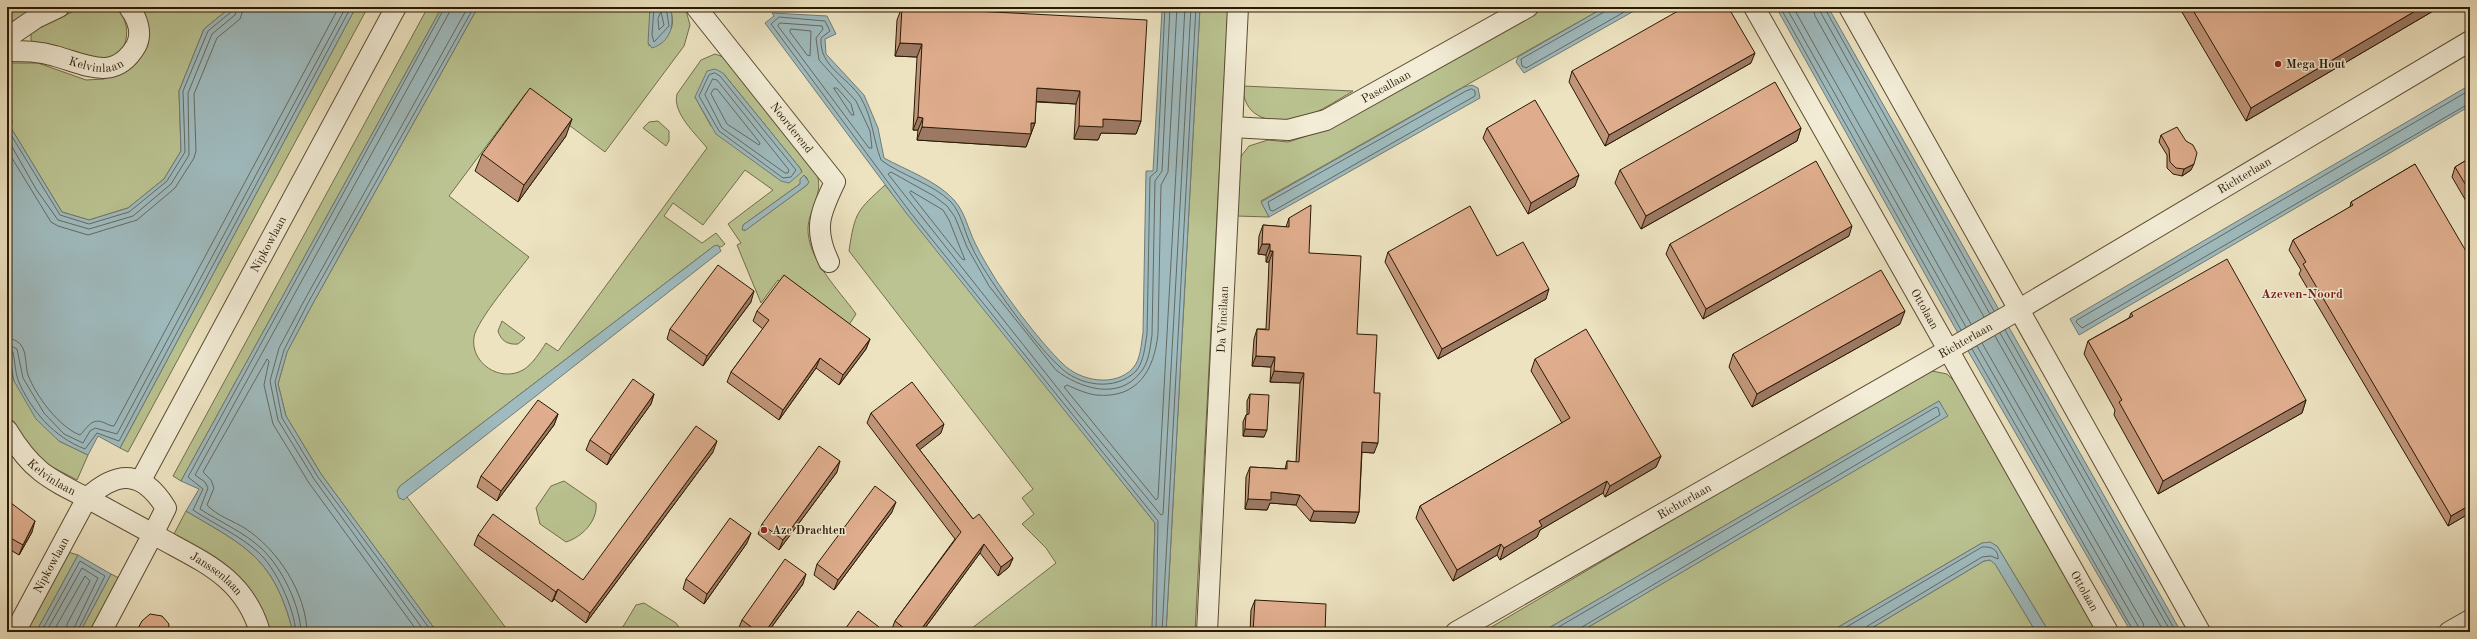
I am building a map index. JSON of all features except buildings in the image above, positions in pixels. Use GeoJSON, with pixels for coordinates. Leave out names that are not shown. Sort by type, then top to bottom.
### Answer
{"type":"FeatureCollection","features":[{"type":"Feature","properties":{"kind":"street"},"geometry":{"type":"LineString","coordinates":[[7,38],[36,18],[59,7]]}},
{"type":"Feature","properties":{"kind":"street","name":"Kelvinlaan"},"geometry":{"type":"LineString","coordinates":[[7,51],[28,50],[55,56],[82,66],[108,69],[129,58],[139,40],[137,18],[128,7]]}},
{"type":"Feature","properties":{"kind":"street","name":"Nipkowlaan"},"geometry":{"type":"LineString","coordinates":[[15,632],[87,498],[105,484],[120,478],[140,480],[396,7]]}},
{"type":"Feature","properties":{"kind":"street","name":"Noorderend"},"geometry":{"type":"LineString","coordinates":[[696,7],[835,182],[824,205],[818,230],[829,262]]}},
{"type":"Feature","properties":{"kind":"street","name":"Da Vincilaan"},"geometry":{"type":"LineString","coordinates":[[1207,632],[1238,7]]}},
{"type":"Feature","properties":{"kind":"street","name":"Pascallaan"},"geometry":{"type":"LineString","coordinates":[[1232,127],[1288,130],[1326,120],[1528,7]]}},
{"type":"Feature","properties":{"kind":"street","name":"Ottolaan"},"geometry":{"type":"LineString","coordinates":[[1754,7],[1954,347],[2108,632]]}},
{"type":"Feature","properties":{"kind":"street"},"geometry":{"type":"LineString","coordinates":[[1848,7],[2014,312],[2200,632]]}},
{"type":"Feature","properties":{"kind":"street","name":"Richterlaan"},"geometry":{"type":"LineString","coordinates":[[1456,632],[1954,347],[2470,41]]}},
{"type":"Feature","properties":{"kind":"street","name":"Kelvinlaan"},"geometry":{"type":"LineString","coordinates":[[7,430],[24,456],[45,477],[87,498]]}},
{"type":"Feature","properties":{"kind":"street"},"geometry":{"type":"LineString","coordinates":[[101,632],[166,508],[155,491],[140,480]]}},
{"type":"Feature","properties":{"kind":"street"},"geometry":{"type":"LineString","coordinates":[[87,498],[153,534]]}},
{"type":"Feature","properties":{"kind":"street","name":"Janssenlaan"},"geometry":{"type":"LineString","coordinates":[[153,534],[224,574],[240,591],[251,608],[260,632]]}},
{"type":"Feature","properties":{"kind":"street"},"geometry":{"type":"LineString","coordinates":[[2449,632],[2470,620]]}},
{"type":"Feature","properties":{"kind":"green space"},"geometry":{"type":"Polygon","coordinates":[[[7,7],[41,7],[7,28],[7,7]]]}},
{"type":"Feature","properties":{"kind":"green space"},"geometry":{"type":"Polygon","coordinates":[[[83,7],[110,7],[118,11],[123,18],[126,27],[124,46],[119,55],[111,60],[100,62],[86,60],[37,45],[31,40],[31,31],[83,7]]]}},
{"type":"Feature","properties":{"kind":"green space"},"geometry":{"type":"Polygon","coordinates":[[[137,7],[231,7],[204,29],[179,91],[181,151],[164,179],[128,208],[89,220],[62,212],[11,128],[12,121],[7,109],[7,63],[38,63],[86,80],[104,79],[138,60],[147,38],[137,7]]]}},
{"type":"Feature","properties":{"kind":"green space"},"geometry":{"type":"Polygon","coordinates":[[[356,7],[368,7],[128,452],[120,448],[356,7]]]}},
{"type":"Feature","properties":{"kind":"green space"},"geometry":{"type":"Polygon","coordinates":[[[428,7],[442,7],[181,481],[173,476],[428,7]]]}},
{"type":"Feature","properties":{"kind":"green space"},"geometry":{"type":"Polygon","coordinates":[[[478,7],[650,7],[649,46],[670,31],[672,27],[672,15],[670,7],[685,7],[690,25],[684,46],[605,152],[526,93],[449,196],[529,257],[490,308],[477,329],[474,337],[474,346],[477,355],[488,368],[505,374],[523,370],[530,365],[546,343],[558,351],[707,148],[681,116],[676,101],[677,94],[701,60],[715,54],[726,58],[816,172],[819,187],[809,221],[809,240],[818,263],[856,314],[847,328],[778,280],[761,303],[737,245],[741,243],[728,224],[773,190],[745,170],[703,225],[673,203],[664,216],[702,243],[716,233],[725,244],[721,247],[714,246],[400,486],[397,491],[404,499],[407,497],[509,632],[437,632],[321,474],[286,416],[278,384],[287,352],[478,7]],[[723,73],[695,97],[711,126],[802,172],[800,168],[723,73]],[[804,175],[800,184],[743,225],[744,231],[807,185],[807,178],[804,175]]]}},
{"type":"Feature","properties":{"kind":"green space"},"geometry":{"type":"Polygon","coordinates":[[[1200,7],[1228,7],[1195,632],[1166,632],[1200,7]]]}},
{"type":"Feature","properties":{"kind":"green space"},"geometry":{"type":"Polygon","coordinates":[[[1546,7],[1605,7],[1261,201],[1269,217],[1236,216],[1237,165],[1249,146],[1268,140],[1288,142],[1322,131],[1546,7]]]}},
{"type":"Feature","properties":{"kind":"green space"},"geometry":{"type":"Polygon","coordinates":[[[1243,86],[1353,91],[1307,116],[1299,119],[1282,121],[1265,118],[1257,115],[1251,110],[1244,96],[1243,86]]]}},
{"type":"Feature","properties":{"kind":"green space"},"geometry":{"type":"Polygon","coordinates":[[[658,121],[669,131],[669,141],[666,146],[643,128],[649,122],[658,121]]]}},
{"type":"Feature","properties":{"kind":"green space"},"geometry":{"type":"Polygon","coordinates":[[[885,185],[1155,523],[1152,632],[967,632],[1056,563],[1046,548],[1022,524],[1034,514],[1022,498],[1033,489],[849,251],[853,227],[859,213],[868,201],[885,185]]]}},
{"type":"Feature","properties":{"kind":"green space"},"geometry":{"type":"Polygon","coordinates":[[[502,321],[525,338],[518,344],[505,342],[498,331],[502,321]]]}},
{"type":"Feature","properties":{"kind":"green space"},"geometry":{"type":"Polygon","coordinates":[[[7,344],[14,381],[59,441],[88,455],[77,480],[39,460],[18,437],[7,412],[7,344]]]}},
{"type":"Feature","properties":{"kind":"green space"},"geometry":{"type":"Polygon","coordinates":[[[1932,371],[1947,374],[1955,382],[2098,632],[2049,632],[1997,546],[1982,543],[1830,632],[1580,632],[1947,416],[1939,401],[1542,632],[1483,632],[1919,374],[1932,371]]]}},
{"type":"Feature","properties":{"kind":"green space"},"geometry":{"type":"Polygon","coordinates":[[[564,481],[596,503],[596,510],[592,522],[578,536],[566,542],[540,524],[536,508],[551,486],[564,481]]]}},
{"type":"Feature","properties":{"kind":"green space"},"geometry":{"type":"Polygon","coordinates":[[[186,511],[226,535],[255,557],[267,571],[277,587],[293,632],[268,632],[238,579],[219,560],[174,534],[186,511]]]}},
{"type":"Feature","properties":{"kind":"green space"},"geometry":{"type":"Polygon","coordinates":[[[68,552],[78,555],[36,632],[24,632],[68,552]]]}},
{"type":"Feature","properties":{"kind":"green space"},"geometry":{"type":"Polygon","coordinates":[[[1990,560],[1995,563],[2036,632],[1865,632],[1984,561],[1990,560]]]}},
{"type":"Feature","properties":{"kind":"green space"},"geometry":{"type":"Polygon","coordinates":[[[111,574],[119,578],[90,632],[80,632],[111,574]]]}},
{"type":"Feature","properties":{"kind":"green space"},"geometry":{"type":"Polygon","coordinates":[[[644,603],[676,623],[682,632],[621,632],[636,605],[644,603]]]}},
{"type":"Feature","properties":{"kind":"water"},"geometry":{"type":"Polygon","coordinates":[[[231,7],[356,7],[120,448],[98,436],[88,455],[59,441],[36,419],[14,381],[7,344],[7,109],[12,121],[11,128],[62,212],[89,220],[128,208],[164,179],[181,151],[179,91],[204,29],[231,7]]]}},
{"type":"Feature","properties":{"kind":"water"},"geometry":{"type":"Polygon","coordinates":[[[442,7],[478,7],[287,352],[278,384],[286,416],[321,474],[437,632],[293,632],[277,587],[267,571],[255,557],[242,546],[186,511],[199,489],[181,481],[442,7]]]}},
{"type":"Feature","properties":{"kind":"water"},"geometry":{"type":"Polygon","coordinates":[[[650,7],[670,7],[672,20],[672,26],[667,37],[664,41],[652,48],[648,43],[650,7]]]}},
{"type":"Feature","properties":{"kind":"water"},"geometry":{"type":"Polygon","coordinates":[[[1155,7],[1200,7],[1166,632],[1152,632],[1155,523],[907,214],[765,23],[774,16],[772,13],[827,16],[836,34],[825,39],[826,54],[864,95],[878,128],[884,158],[921,176],[939,187],[954,200],[961,210],[977,248],[996,280],[1027,323],[1062,363],[1069,369],[1087,378],[1107,380],[1117,378],[1133,368],[1138,360],[1143,333],[1146,171],[1153,171],[1162,10],[1155,7]]]}},
{"type":"Feature","properties":{"kind":"water"},"geometry":{"type":"Polygon","coordinates":[[[1605,7],[1641,7],[1524,73],[1516,62],[1518,57],[1605,7]]]}},
{"type":"Feature","properties":{"kind":"water"},"geometry":{"type":"Polygon","coordinates":[[[1776,7],[1828,7],[2181,632],[2131,632],[1964,344],[1776,7]]]}},
{"type":"Feature","properties":{"kind":"water"},"geometry":{"type":"Polygon","coordinates":[[[715,69],[723,73],[800,168],[802,172],[789,183],[781,181],[716,134],[695,97],[707,71],[715,69]]]}},
{"type":"Feature","properties":{"kind":"water"},"geometry":{"type":"Polygon","coordinates":[[[1472,85],[1478,88],[1480,98],[1269,217],[1261,202],[1464,87],[1472,85]]]}},
{"type":"Feature","properties":{"kind":"water"},"geometry":{"type":"Polygon","coordinates":[[[2470,85],[2470,106],[2079,335],[2070,319],[2470,85]]]}},
{"type":"Feature","properties":{"kind":"water"},"geometry":{"type":"Polygon","coordinates":[[[804,175],[809,182],[807,185],[746,230],[742,230],[743,225],[800,184],[800,179],[804,175]]]}},
{"type":"Feature","properties":{"kind":"water"},"geometry":{"type":"Polygon","coordinates":[[[718,245],[721,251],[404,500],[399,498],[397,491],[400,486],[714,246],[718,245]]]}},
{"type":"Feature","properties":{"kind":"water"},"geometry":{"type":"Polygon","coordinates":[[[1939,401],[1948,416],[1580,632],[1542,632],[1939,401]]]}},
{"type":"Feature","properties":{"kind":"water"},"geometry":{"type":"Polygon","coordinates":[[[1990,542],[1997,546],[2049,632],[2036,632],[1995,564],[1990,560],[1984,561],[1865,632],[1830,632],[1982,543],[1990,542]]]}},
{"type":"Feature","properties":{"kind":"water"},"geometry":{"type":"Polygon","coordinates":[[[78,555],[111,574],[80,632],[36,632],[78,555]]]}},
{"type":"Feature","properties":{"kind":"place","name":"Mega Hout"},"geometry":{"type":"Point","coordinates":[2278,64]}},
{"type":"Feature","properties":{"kind":"place","name":"Azc Drachten"},"geometry":{"type":"Point","coordinates":[764,530]}},
{"type":"Feature","properties":{"kind":"district","name":"Azeven-Noord"},"geometry":{"type":"Point","coordinates":[2302,293]}}]}
